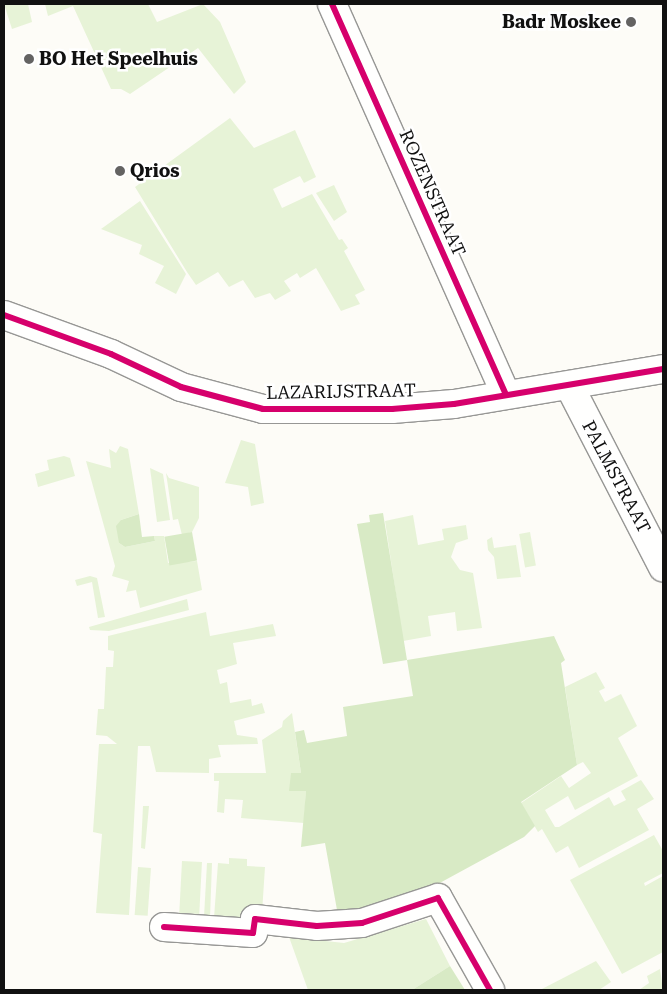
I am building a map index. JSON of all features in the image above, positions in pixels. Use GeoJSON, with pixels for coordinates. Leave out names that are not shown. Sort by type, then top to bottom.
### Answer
{"type":"FeatureCollection","features":[{"type":"Feature","properties":{"kind":"street","name":"ROZENSTRAAT"},"geometry":{"type":"LineString","coordinates":[[332,4],[506,394]]}},
{"type":"Feature","properties":{"kind":"street","name":"LAZARIJSTRAAT"},"geometry":{"type":"LineString","coordinates":[[4,314],[111,354],[181,387],[212,398],[263,409],[392,409],[454,404],[506,394],[570,387],[663,369]]}},
{"type":"Feature","properties":{"kind":"street","name":"PALMSTRAAT"},"geometry":{"type":"LineString","coordinates":[[570,387],[663,567]]}},
{"type":"Feature","properties":{"kind":"street"},"geometry":{"type":"LineString","coordinates":[[164,928],[253,933],[255,919],[317,926],[362,923],[438,898],[490,990]]}},
{"type":"Feature","properties":{"kind":"green space"},"geometry":{"type":"Polygon","coordinates":[[[4,4],[28,4],[32,22],[12,29],[4,4]]]}},
{"type":"Feature","properties":{"kind":"green space"},"geometry":{"type":"Polygon","coordinates":[[[45,4],[148,4],[157,22],[203,4],[220,22],[246,82],[234,94],[198,48],[130,94],[121,89],[111,89],[73,6],[48,16],[45,4]]]}},
{"type":"Feature","properties":{"kind":"green space"},"geometry":{"type":"Polygon","coordinates":[[[230,118],[254,148],[295,130],[316,177],[304,183],[300,176],[273,189],[282,208],[312,194],[339,240],[342,239],[348,248],[344,251],[365,290],[355,295],[360,304],[341,311],[316,268],[300,278],[297,273],[284,281],[291,291],[275,300],[270,293],[255,298],[243,280],[229,287],[218,272],[196,285],[135,187],[230,118]]]}},
{"type":"Feature","properties":{"kind":"green space"},"geometry":{"type":"Polygon","coordinates":[[[334,185],[347,212],[334,221],[316,193],[334,185]]]}},
{"type":"Feature","properties":{"kind":"green space"},"geometry":{"type":"Polygon","coordinates":[[[140,201],[186,274],[176,294],[155,283],[164,266],[139,254],[142,245],[101,229],[140,201]]]}},
{"type":"Feature","properties":{"kind":"green space"},"geometry":{"type":"Polygon","coordinates":[[[241,440],[255,444],[264,503],[251,506],[248,487],[225,483],[241,440]]]}},
{"type":"Feature","properties":{"kind":"green space"},"geometry":{"type":"Polygon","coordinates":[[[120,446],[128,449],[139,514],[121,520],[119,543],[125,547],[155,541],[154,536],[164,536],[168,563],[197,561],[202,590],[140,608],[136,590],[126,592],[129,581],[112,576],[115,566],[86,461],[111,468],[109,449],[116,453],[120,446]]]}},
{"type":"Feature","properties":{"kind":"green space"},"geometry":{"type":"Polygon","coordinates":[[[64,456],[70,458],[75,476],[38,487],[35,474],[49,470],[47,460],[64,456]]]}},
{"type":"Feature","properties":{"kind":"green space"},"geometry":{"type":"Polygon","coordinates":[[[150,468],[163,474],[170,520],[157,522],[150,468]]]}},
{"type":"Feature","properties":{"kind":"green space"},"geometry":{"type":"Polygon","coordinates":[[[166,473],[169,478],[199,487],[199,518],[192,532],[182,535],[178,519],[173,520],[166,473]]]}},
{"type":"Feature","properties":{"kind":"green space"},"geometry":{"type":"Polygon","coordinates":[[[383,513],[407,660],[383,664],[357,524],[370,522],[369,515],[383,513]]]}},
{"type":"Feature","properties":{"kind":"green space"},"geometry":{"type":"Polygon","coordinates":[[[139,514],[142,537],[154,536],[155,541],[125,547],[119,543],[116,526],[121,520],[139,514]]]}},
{"type":"Feature","properties":{"kind":"green space"},"geometry":{"type":"Polygon","coordinates":[[[413,515],[418,545],[444,540],[442,529],[466,525],[468,539],[456,543],[451,557],[460,570],[473,573],[482,628],[457,631],[455,612],[428,616],[431,636],[403,641],[385,521],[413,515]]]}},
{"type":"Feature","properties":{"kind":"green space"},"geometry":{"type":"Polygon","coordinates":[[[192,532],[197,561],[169,565],[164,537],[192,532]]]}},
{"type":"Feature","properties":{"kind":"green space"},"geometry":{"type":"Polygon","coordinates":[[[530,532],[536,565],[525,567],[519,534],[530,532]]]}},
{"type":"Feature","properties":{"kind":"green space"},"geometry":{"type":"Polygon","coordinates":[[[492,537],[494,548],[516,545],[521,577],[497,579],[494,557],[488,550],[487,540],[492,537]]]}},
{"type":"Feature","properties":{"kind":"green space"},"geometry":{"type":"Polygon","coordinates":[[[90,576],[97,578],[105,617],[98,618],[92,582],[77,586],[75,580],[90,576]]]}},
{"type":"Feature","properties":{"kind":"green space"},"geometry":{"type":"Polygon","coordinates":[[[187,599],[189,610],[109,631],[90,630],[89,627],[187,599]]]}},
{"type":"Feature","properties":{"kind":"green space"},"geometry":{"type":"Polygon","coordinates":[[[206,612],[210,636],[273,624],[276,636],[233,643],[237,664],[217,670],[220,684],[227,682],[230,703],[251,699],[252,706],[262,703],[265,713],[234,721],[237,735],[257,738],[258,744],[218,745],[221,757],[209,759],[209,773],[156,772],[150,746],[138,746],[129,915],[96,913],[102,834],[93,832],[99,744],[117,744],[107,736],[96,735],[98,709],[104,709],[106,667],[113,667],[114,651],[108,650],[108,636],[206,612]]]}},
{"type":"Feature","properties":{"kind":"green space"},"geometry":{"type":"Polygon","coordinates":[[[554,636],[565,660],[561,663],[577,765],[521,802],[535,826],[524,837],[425,891],[347,917],[337,910],[325,843],[301,847],[306,791],[289,791],[291,773],[301,773],[295,732],[304,730],[307,743],[347,736],[343,707],[413,696],[407,660],[554,636]]]}},
{"type":"Feature","properties":{"kind":"green space"},"geometry":{"type":"Polygon","coordinates":[[[596,672],[605,688],[599,691],[605,702],[621,694],[637,726],[618,738],[638,776],[575,810],[568,796],[545,810],[555,827],[559,827],[609,797],[614,806],[626,800],[621,791],[641,780],[654,799],[637,809],[649,830],[579,868],[568,846],[556,853],[542,829],[538,832],[521,803],[561,776],[569,788],[591,773],[583,762],[577,765],[565,687],[596,672]]]}},
{"type":"Feature","properties":{"kind":"green space"},"geometry":{"type":"Polygon","coordinates":[[[292,713],[301,773],[289,791],[306,791],[304,823],[241,818],[243,800],[225,799],[224,813],[217,812],[219,781],[214,781],[214,773],[266,773],[262,740],[282,727],[283,721],[292,713]]]}},
{"type":"Feature","properties":{"kind":"green space"},"geometry":{"type":"Polygon","coordinates":[[[143,806],[149,806],[145,849],[141,848],[143,806]]]}},
{"type":"Feature","properties":{"kind":"green space"},"geometry":{"type":"Polygon","coordinates":[[[654,835],[663,851],[663,873],[644,883],[645,886],[663,876],[663,952],[622,974],[570,880],[654,835]]]}},
{"type":"Feature","properties":{"kind":"green space"},"geometry":{"type":"Polygon","coordinates":[[[229,858],[247,859],[247,866],[265,867],[262,913],[241,912],[241,920],[214,918],[218,863],[229,864],[229,858]]]}},
{"type":"Feature","properties":{"kind":"green space"},"geometry":{"type":"Polygon","coordinates":[[[182,861],[202,862],[199,914],[179,913],[182,861]]]}},
{"type":"Feature","properties":{"kind":"green space"},"geometry":{"type":"Polygon","coordinates":[[[207,863],[212,863],[210,918],[204,917],[207,863]]]}},
{"type":"Feature","properties":{"kind":"green space"},"geometry":{"type":"Polygon","coordinates":[[[138,867],[151,868],[148,916],[135,915],[138,867]]]}},
{"type":"Feature","properties":{"kind":"green space"},"geometry":{"type":"Polygon","coordinates":[[[426,919],[450,966],[412,990],[308,990],[289,937],[344,943],[426,919]]]}},
{"type":"Feature","properties":{"kind":"green space"},"geometry":{"type":"Polygon","coordinates":[[[596,961],[611,982],[599,990],[540,990],[596,961]]]}},
{"type":"Feature","properties":{"kind":"green space"},"geometry":{"type":"Polygon","coordinates":[[[450,966],[465,990],[412,990],[450,966]]]}},
{"type":"Feature","properties":{"kind":"green space"},"geometry":{"type":"Polygon","coordinates":[[[660,969],[663,990],[639,990],[649,983],[647,976],[660,969]]]}},
{"type":"Feature","properties":{"kind":"cycle path"},"geometry":{"type":"LineString","coordinates":[[332,4],[506,394]]}},
{"type":"Feature","properties":{"kind":"cycle path"},"geometry":{"type":"LineString","coordinates":[[4,315],[111,354],[181,387],[263,409],[392,409],[454,404],[663,369]]}},
{"type":"Feature","properties":{"kind":"cycle path"},"geometry":{"type":"LineString","coordinates":[[164,927],[253,933],[255,919],[317,926],[362,923],[438,898],[490,990]]}},
{"type":"Feature","properties":{"kind":"place","name":"Badr Moskee"},"geometry":{"type":"Point","coordinates":[631,22]}},
{"type":"Feature","properties":{"kind":"place","name":"BO Het Speelhuis"},"geometry":{"type":"Point","coordinates":[29,59]}},
{"type":"Feature","properties":{"kind":"place","name":"Qrios"},"geometry":{"type":"Point","coordinates":[120,171]}}]}
